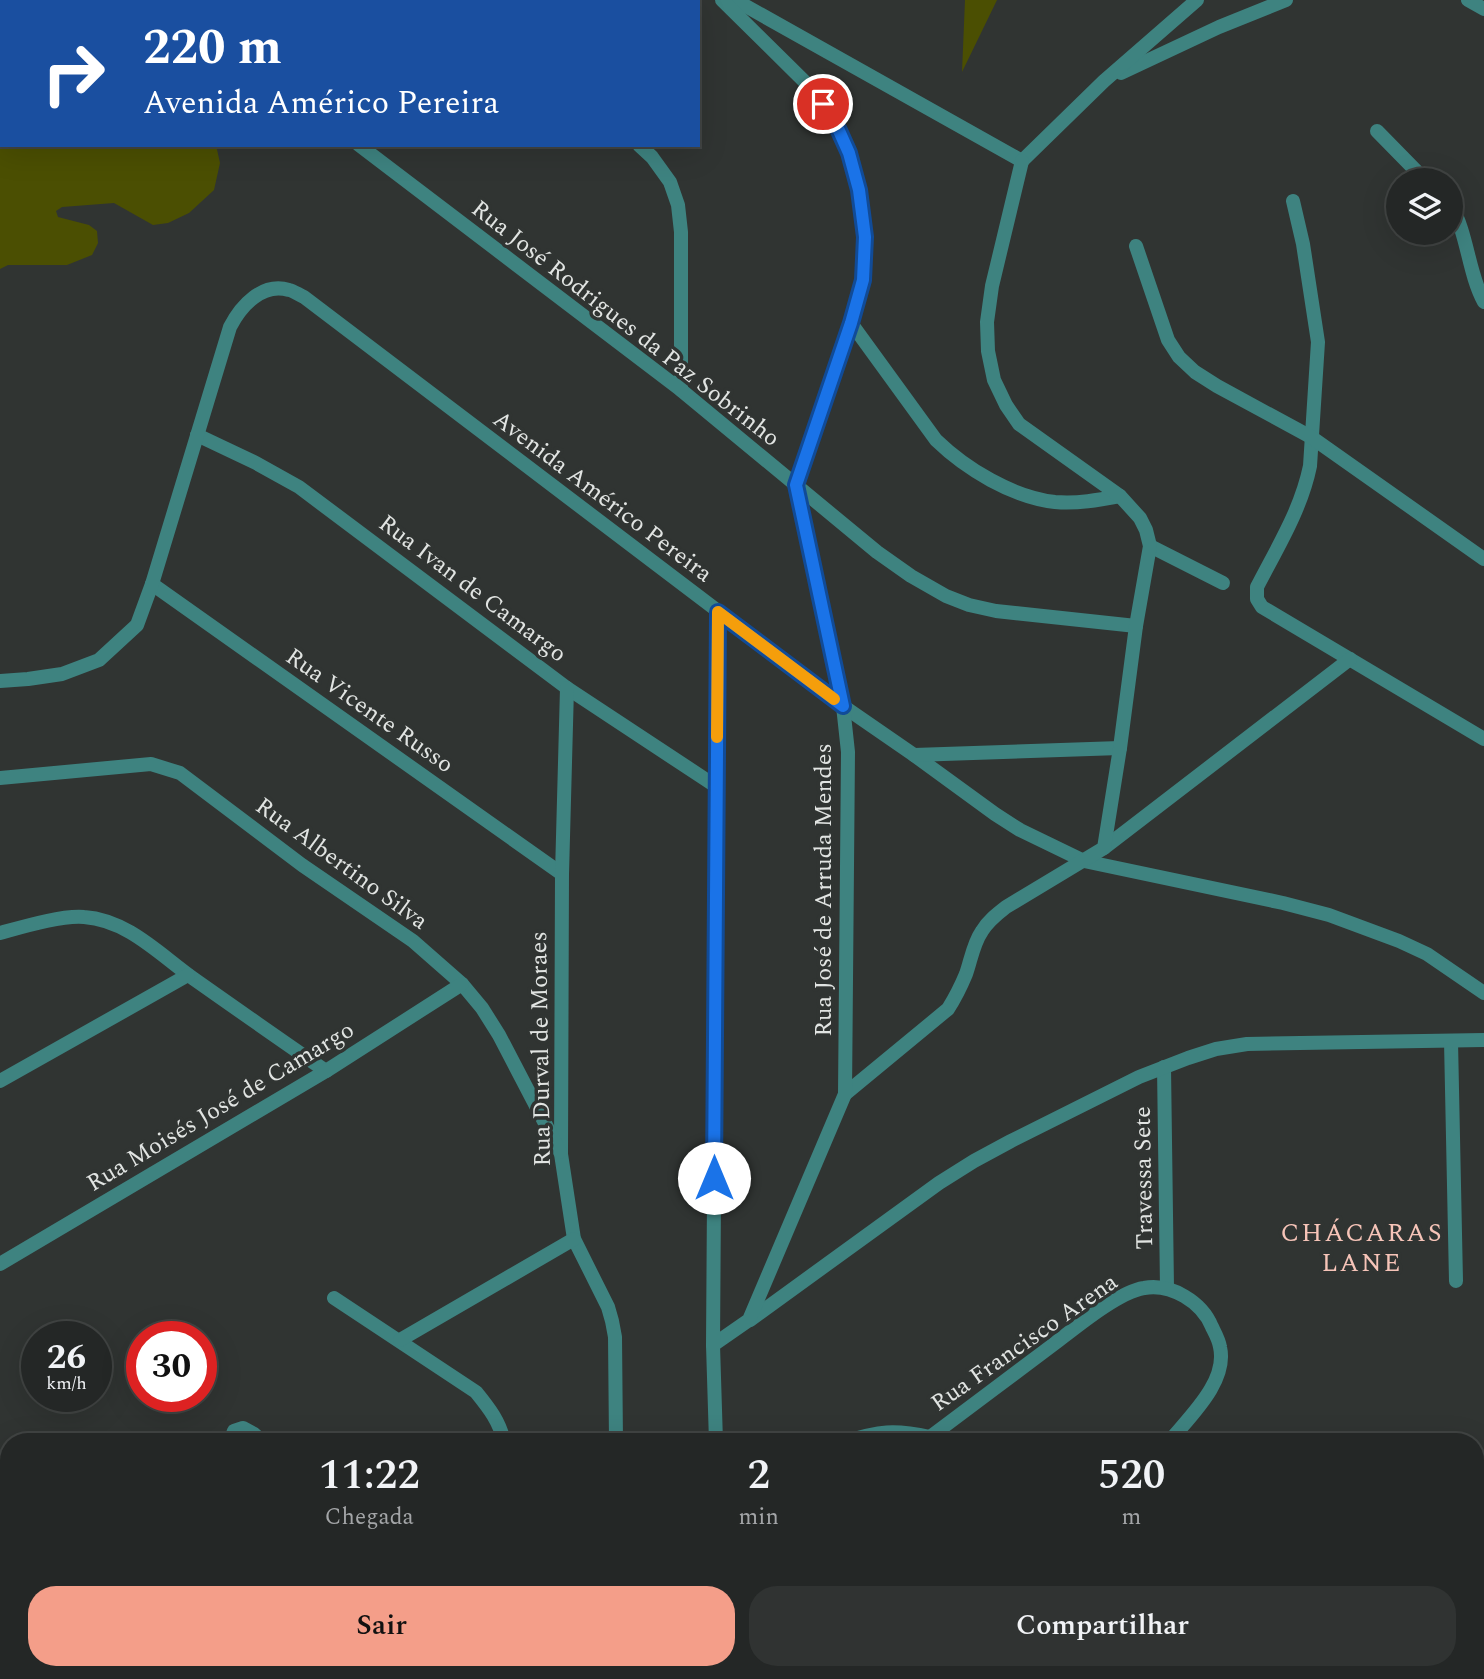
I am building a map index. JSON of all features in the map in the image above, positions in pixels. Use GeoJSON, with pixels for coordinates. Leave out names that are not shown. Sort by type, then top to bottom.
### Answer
{"type":"FeatureCollection","features":[{"type":"Feature","properties":{"kind":"street"},"geometry":{"type":"LineString","coordinates":[[722,0],[804,81],[823,104],[836,124],[849,153],[859,190],[865,237],[863,280],[796,485]]}},
{"type":"Feature","properties":{"kind":"street"},"geometry":{"type":"LineString","coordinates":[[735,0],[1022,161]]}},
{"type":"Feature","properties":{"kind":"street"},"geometry":{"type":"LineString","coordinates":[[1104,848],[1150,546],[1140,518],[1120,496],[1019,424],[994,380],[988,351],[987,322],[990,298],[1022,161],[1104,82],[1198,0]]}},
{"type":"Feature","properties":{"kind":"street"},"geometry":{"type":"LineString","coordinates":[[1104,82],[1219,27],[1286,0]]}},
{"type":"Feature","properties":{"kind":"street"},"geometry":{"type":"LineString","coordinates":[[1468,0],[1484,9]]}},
{"type":"Feature","properties":{"kind":"street"},"geometry":{"type":"LineString","coordinates":[[1377,131],[1413,168]]}},
{"type":"Feature","properties":{"kind":"street","name":"Rua José Rodrigues da Paz Sobrinho"},"geometry":{"type":"LineString","coordinates":[[362,147],[681,390],[877,552],[911,576],[968,605],[996,611],[1136,626]]}},
{"type":"Feature","properties":{"kind":"street"},"geometry":{"type":"LineString","coordinates":[[641,147],[652,156],[670,181],[678,205],[681,232],[681,390]]}},
{"type":"Feature","properties":{"kind":"street"},"geometry":{"type":"LineString","coordinates":[[1293,201],[1303,244],[1318,342],[1310,466],[1306,486],[1291,522],[1257,587],[1257,599],[1262,607],[1484,739]]}},
{"type":"Feature","properties":{"kind":"street"},"geometry":{"type":"LineString","coordinates":[[1463,236],[1476,288],[1484,302]]}},
{"type":"Feature","properties":{"kind":"street"},"geometry":{"type":"LineString","coordinates":[[1136,246],[1168,340],[1195,372],[1217,387],[1311,437],[1484,559]]}},
{"type":"Feature","properties":{"kind":"street","name":"Avenida Américo Pereira"},"geometry":{"type":"LineString","coordinates":[[197,435],[230,327],[237,313],[251,299],[268,290],[287,289],[304,297],[843,706],[1020,830],[1084,861],[1329,915],[1399,940],[1427,954],[1484,993]]}},
{"type":"Feature","properties":{"kind":"street"},"geometry":{"type":"LineString","coordinates":[[851,323],[936,440],[970,468],[998,484],[1041,499],[1070,502],[1120,496]]}},
{"type":"Feature","properties":{"kind":"street"},"geometry":{"type":"LineString","coordinates":[[0,681],[61,674],[99,660],[138,625],[197,435]]}},
{"type":"Feature","properties":{"kind":"street","name":"Rua Ivan de Camargo"},"geometry":{"type":"LineString","coordinates":[[197,435],[299,487],[567,688],[717,787]]}},
{"type":"Feature","properties":{"kind":"street","name":"Rua José de Arruda Mendes"},"geometry":{"type":"LineString","coordinates":[[749,1321],[845,1094],[848,752],[843,706],[796,485]]}},
{"type":"Feature","properties":{"kind":"street"},"geometry":{"type":"LineString","coordinates":[[1150,546],[1223,583]]}},
{"type":"Feature","properties":{"kind":"street","name":"Rua Vicente Russo"},"geometry":{"type":"LineString","coordinates":[[152,584],[562,874]]}},
{"type":"Feature","properties":{"kind":"street"},"geometry":{"type":"LineString","coordinates":[[716,1433],[713,1345],[718,612]]}},
{"type":"Feature","properties":{"kind":"street"},"geometry":{"type":"LineString","coordinates":[[845,1094],[948,1009],[966,974],[981,932],[991,919],[1006,907],[1104,848],[1350,659]]}},
{"type":"Feature","properties":{"kind":"street","name":"Rua Durval de Moraes"},"geometry":{"type":"LineString","coordinates":[[567,688],[562,874],[561,1154],[574,1239],[598,1284],[612,1321],[615,1337],[616,1433]]}},
{"type":"Feature","properties":{"kind":"street"},"geometry":{"type":"LineString","coordinates":[[914,755],[1120,748]]}},
{"type":"Feature","properties":{"kind":"street","name":"Rua Albertino Silva"},"geometry":{"type":"LineString","coordinates":[[0,778],[150,764],[180,774],[302,865],[413,941],[462,984],[499,1035],[561,1154]]}},
{"type":"Feature","properties":{"kind":"street"},"geometry":{"type":"LineString","coordinates":[[0,933],[83,916],[111,922],[141,939],[326,1071]]}},
{"type":"Feature","properties":{"kind":"street"},"geometry":{"type":"LineString","coordinates":[[0,1081],[188,975]]}},
{"type":"Feature","properties":{"kind":"street","name":"Rua Moisés José de Camargo"},"geometry":{"type":"LineString","coordinates":[[0,1264],[326,1071],[462,984]]}},
{"type":"Feature","properties":{"kind":"street"},"geometry":{"type":"LineString","coordinates":[[713,1345],[939,1183],[974,1161],[1139,1077],[1164,1067],[1216,1049],[1247,1044],[1484,1040]]}},
{"type":"Feature","properties":{"kind":"street"},"geometry":{"type":"LineString","coordinates":[[1451,1041],[1456,1281]]}},
{"type":"Feature","properties":{"kind":"street","name":"Travessa Sete"},"geometry":{"type":"LineString","coordinates":[[1164,1067],[1167,1288]]}},
{"type":"Feature","properties":{"kind":"street"},"geometry":{"type":"LineString","coordinates":[[400,1340],[574,1239]]}},
{"type":"Feature","properties":{"kind":"street","name":"Rua Francisco Arena"},"geometry":{"type":"LineString","coordinates":[[936,1433],[1088,1318],[1125,1294],[1141,1288],[1167,1288]]}},
{"type":"Feature","properties":{"kind":"street"},"geometry":{"type":"LineString","coordinates":[[1167,1288],[1191,1301],[1208,1317],[1221,1348],[1221,1369],[1211,1390],[1176,1433]]}},
{"type":"Feature","properties":{"kind":"street"},"geometry":{"type":"LineString","coordinates":[[334,1298],[477,1392],[491,1409],[502,1433]]}},
{"type":"Feature","properties":{"kind":"street"},"geometry":{"type":"LineString","coordinates":[[234,1433],[243,1428],[251,1433]]}},
{"type":"Feature","properties":{"kind":"street"},"geometry":{"type":"LineString","coordinates":[[876,1433],[910,1433]]}},
{"type":"Feature","properties":{"kind":"shaded area"},"geometry":{"type":"Polygon","coordinates":[[[965,0],[997,0],[962,72],[965,0]]]}},
{"type":"Feature","properties":{"kind":"shaded area"},"geometry":{"type":"Polygon","coordinates":[[[0,147],[216,147],[220,163],[214,190],[189,213],[168,223],[153,225],[114,203],[62,207],[56,211],[58,217],[89,225],[97,231],[98,243],[92,255],[67,265],[8,265],[0,269],[0,147]]]}},
{"type":"Feature","properties":{"kind":"slow traffic"},"geometry":{"type":"LineString","coordinates":[[717,737],[718,612],[834,699]]}},
{"type":"Feature","properties":{"kind":"district","name":"CHÁCARAS LANE"},"geometry":{"type":"Point","coordinates":[1362,1247]}},
{"type":"Feature","properties":{"kind":"route"},"geometry":{"type":"LineString","coordinates":[[714,1178],[718,612],[843,706],[796,485],[863,280],[865,237],[859,190],[849,153],[836,124],[823,104]]}}]}
